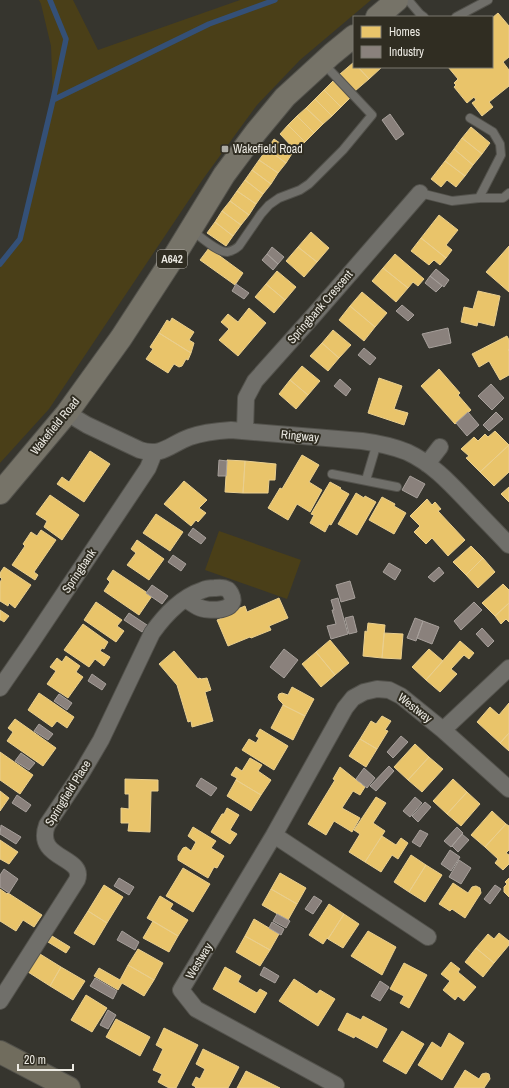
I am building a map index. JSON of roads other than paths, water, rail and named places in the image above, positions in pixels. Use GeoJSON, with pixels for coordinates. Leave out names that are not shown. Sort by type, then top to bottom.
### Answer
{"type":"FeatureCollection","features":[{"type":"Feature","properties":{"kind":"highway"},"geometry":{"type":"LineString","coordinates":[[0,1052],[69,1088]]}},
{"type":"Feature","properties":{"kind":"main road"},"geometry":{"type":"LineString","coordinates":[[378,16],[397,0]]}},
{"type":"Feature","properties":{"kind":"main road","name":"Wakefield Road"},"geometry":{"type":"LineString","coordinates":[[0,493],[67,412],[121,338],[224,175],[256,132],[285,97],[353,37]]}},
{"type":"Feature","properties":{"kind":"street","name":"Springbank Crescent"},"geometry":{"type":"LineString","coordinates":[[245,431],[246,398],[255,381],[420,192]]}},
{"type":"Feature","properties":{"kind":"street"},"geometry":{"type":"LineString","coordinates":[[67,412],[88,425],[140,450],[154,452]]}},
{"type":"Feature","properties":{"kind":"street","name":"Ringway"},"geometry":{"type":"LineString","coordinates":[[154,452],[203,433],[231,430],[377,443],[407,452],[427,464],[445,478],[509,545]]}},
{"type":"Feature","properties":{"kind":"street"},"geometry":{"type":"LineString","coordinates":[[427,464],[440,447]]}},
{"type":"Feature","properties":{"kind":"street","name":"Springbank"},"geometry":{"type":"LineString","coordinates":[[0,688],[148,468],[154,452]]}},
{"type":"Feature","properties":{"kind":"street","name":"Springfield Place"},"geometry":{"type":"LineString","coordinates":[[0,1001],[78,876],[76,867],[48,847],[45,836],[47,825],[81,774],[101,740],[152,633],[162,619],[185,599]]}},
{"type":"Feature","properties":{"kind":"street","name":"Westway"},"geometry":{"type":"LineString","coordinates":[[443,730],[509,668]]}},
{"type":"Feature","properties":{"kind":"street","name":"Westway"},"geometry":{"type":"LineString","coordinates":[[336,1085],[196,1009],[181,990],[274,835],[345,708],[353,698],[364,692],[377,689],[389,690],[401,696],[443,730],[509,789]]}},
{"type":"Feature","properties":{"kind":"street"},"geometry":{"type":"LineString","coordinates":[[274,835],[428,937]]}},
{"type":"Feature","properties":{"kind":"lane"},"geometry":{"type":"LineString","coordinates":[[408,0],[423,16]]}},
{"type":"Feature","properties":{"kind":"lane"},"geometry":{"type":"LineString","coordinates":[[458,16],[488,0]]}},
{"type":"Feature","properties":{"kind":"lane"},"geometry":{"type":"LineString","coordinates":[[191,229],[219,249],[227,252],[236,249],[269,205],[279,198],[300,190],[313,181],[372,115],[323,63]]}},
{"type":"Feature","properties":{"kind":"lane"},"geometry":{"type":"LineString","coordinates":[[470,118],[493,132],[500,144],[501,155],[479,198]]}},
{"type":"Feature","properties":{"kind":"lane"},"geometry":{"type":"LineString","coordinates":[[420,192],[452,201],[479,198],[503,198],[509,193]]}},
{"type":"Feature","properties":{"kind":"lane"},"geometry":{"type":"LineString","coordinates":[[366,480],[377,443]]}},
{"type":"Feature","properties":{"kind":"lane"},"geometry":{"type":"LineString","coordinates":[[332,474],[397,487]]}},
{"type":"Feature","properties":{"kind":"waterway"},"geometry":{"type":"LineString","coordinates":[[0,264],[20,239],[66,39],[50,0]]}},
{"type":"Feature","properties":{"kind":"waterway"},"geometry":{"type":"LineString","coordinates":[[53,100],[209,24],[275,0]]}},
{"type":"Feature","properties":{"kind":"place","name":"Wakefield Road"},"geometry":{"type":"Point","coordinates":[225,149]}}]}
